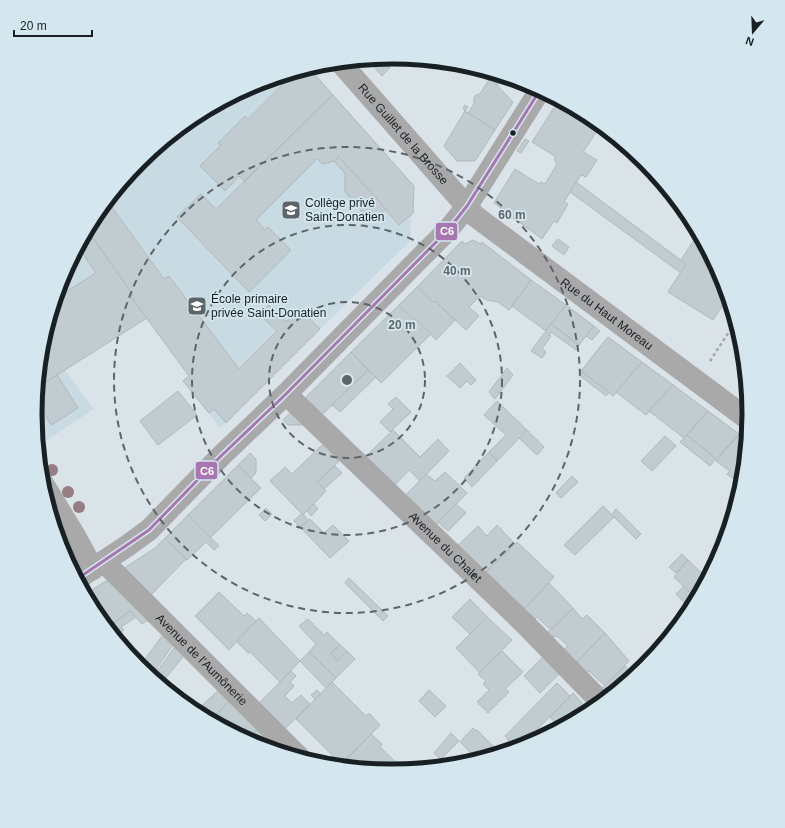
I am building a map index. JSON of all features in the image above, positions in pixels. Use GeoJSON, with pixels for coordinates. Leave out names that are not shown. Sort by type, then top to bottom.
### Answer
{"type":"FeatureCollection","features":[{"type":"Feature","properties":{"kind":"street","name":"Rue Guillet de la Brosse"},"geometry":{"type":"LineString","coordinates":[[344,67],[466,206]]}},
{"type":"Feature","properties":{"kind":"street"},"geometry":{"type":"LineString","coordinates":[[92,570],[149,530],[221,456],[286,394],[448,230],[466,206],[537,95]]}},
{"type":"Feature","properties":{"kind":"street","name":"Rue du Haut Moreau"},"geometry":{"type":"LineString","coordinates":[[466,206],[475,216],[743,415]]}},
{"type":"Feature","properties":{"kind":"street","name":"Avenue du Chalet"},"geometry":{"type":"LineString","coordinates":[[286,394],[526,625],[597,698]]}},
{"type":"Feature","properties":{"kind":"street","name":"Avenue de l'Aumônerie"},"geometry":{"type":"LineString","coordinates":[[53,500],[75,536],[92,570],[289,749]]}},
{"type":"Feature","properties":{"kind":"path"},"geometry":{"type":"LineString","coordinates":[[698,382],[732,327]]}},
{"type":"Feature","properties":{"kind":"shaded area"},"geometry":{"type":"Polygon","coordinates":[[[313,72],[414,186],[410,241],[220,428],[183,381],[189,376],[147,318],[65,370],[94,409],[43,442],[42,414],[45,368],[54,323],[78,259],[101,219],[129,183],[161,150],[179,136],[217,110],[258,90],[313,72]]]}},
{"type":"Feature","properties":{"kind":"building"},"geometry":{"type":"Polygon","coordinates":[[[371,64],[393,64],[382,76],[371,64]]]}},
{"type":"Feature","properties":{"kind":"building"},"geometry":{"type":"Polygon","coordinates":[[[313,72],[333,95],[244,181],[239,176],[225,191],[200,166],[221,145],[218,143],[245,116],[248,119],[287,80],[302,75],[313,72]]]}},
{"type":"Feature","properties":{"kind":"building"},"geometry":{"type":"Polygon","coordinates":[[[487,76],[501,81],[497,86],[487,76]]]}},
{"type":"Feature","properties":{"kind":"building"},"geometry":{"type":"Polygon","coordinates":[[[490,78],[513,102],[495,130],[468,113],[474,104],[474,98],[476,95],[480,94],[490,78]]]}},
{"type":"Feature","properties":{"kind":"building"},"geometry":{"type":"Polygon","coordinates":[[[333,95],[414,186],[413,213],[399,225],[339,157],[334,161],[323,164],[317,159],[256,220],[265,230],[268,227],[291,250],[249,292],[177,217],[201,194],[216,209],[333,95]]]}},
{"type":"Feature","properties":{"kind":"building"},"geometry":{"type":"Polygon","coordinates":[[[556,104],[568,110],[598,130],[583,152],[597,160],[586,177],[581,175],[564,202],[568,204],[557,223],[554,221],[542,239],[494,203],[515,169],[539,184],[541,182],[545,184],[557,164],[554,160],[556,157],[532,142],[556,104]]]}},
{"type":"Feature","properties":{"kind":"building"},"geometry":{"type":"Polygon","coordinates":[[[465,105],[468,107],[465,111],[463,108],[465,105]]]}},
{"type":"Feature","properties":{"kind":"building"},"geometry":{"type":"Polygon","coordinates":[[[465,111],[495,130],[475,161],[457,161],[444,146],[465,111]]]}},
{"type":"Feature","properties":{"kind":"building"},"geometry":{"type":"Polygon","coordinates":[[[525,139],[529,141],[521,153],[517,151],[525,139]]]}},
{"type":"Feature","properties":{"kind":"building"},"geometry":{"type":"Polygon","coordinates":[[[339,157],[386,209],[371,222],[345,192],[345,173],[334,161],[339,157]]]}},
{"type":"Feature","properties":{"kind":"building"},"geometry":{"type":"Polygon","coordinates":[[[576,182],[686,264],[681,273],[570,192],[576,182]]]}},
{"type":"Feature","properties":{"kind":"building"},"geometry":{"type":"Polygon","coordinates":[[[111,206],[164,279],[169,276],[239,369],[277,331],[259,314],[269,305],[286,322],[299,308],[320,329],[226,423],[214,409],[209,413],[183,381],[189,376],[131,297],[133,295],[91,236],[111,206]]]}},
{"type":"Feature","properties":{"kind":"building"},"geometry":{"type":"Polygon","coordinates":[[[93,238],[133,295],[131,297],[147,318],[44,383],[45,368],[54,323],[64,293],[96,273],[82,252],[87,242],[93,238]]]}},
{"type":"Feature","properties":{"kind":"building"},"geometry":{"type":"Polygon","coordinates":[[[695,238],[707,259],[725,303],[713,320],[668,292],[686,264],[681,260],[695,238]]]}},
{"type":"Feature","properties":{"kind":"building"},"geometry":{"type":"Polygon","coordinates":[[[558,239],[569,247],[564,255],[552,246],[558,239]]]}},
{"type":"Feature","properties":{"kind":"building"},"geometry":{"type":"Polygon","coordinates":[[[473,240],[481,244],[482,242],[531,280],[509,310],[498,302],[487,300],[480,296],[469,307],[479,316],[466,330],[435,301],[433,303],[417,287],[462,241],[465,244],[473,240]]]}},
{"type":"Feature","properties":{"kind":"building"},"geometry":{"type":"Polygon","coordinates":[[[531,280],[566,305],[546,331],[512,306],[531,280]]]}},
{"type":"Feature","properties":{"kind":"building"},"geometry":{"type":"Polygon","coordinates":[[[417,287],[433,303],[435,301],[455,320],[436,340],[415,318],[414,320],[399,305],[417,287]]]}},
{"type":"Feature","properties":{"kind":"building"},"geometry":{"type":"Polygon","coordinates":[[[399,305],[431,334],[381,383],[351,352],[399,305]]]}},
{"type":"Feature","properties":{"kind":"building"},"geometry":{"type":"Polygon","coordinates":[[[566,305],[594,326],[579,345],[551,324],[566,305]]]}},
{"type":"Feature","properties":{"kind":"building"},"geometry":{"type":"Polygon","coordinates":[[[551,324],[579,345],[576,350],[551,332],[549,335],[551,336],[542,349],[546,352],[542,358],[531,351],[551,324]]]}},
{"type":"Feature","properties":{"kind":"building"},"geometry":{"type":"Polygon","coordinates":[[[594,326],[600,331],[592,340],[586,336],[594,326]]]}},
{"type":"Feature","properties":{"kind":"building"},"geometry":{"type":"Polygon","coordinates":[[[608,337],[642,362],[613,396],[581,371],[608,337]]]}},
{"type":"Feature","properties":{"kind":"building"},"geometry":{"type":"Polygon","coordinates":[[[351,352],[368,370],[322,415],[305,398],[351,352]]]}},
{"type":"Feature","properties":{"kind":"building"},"geometry":{"type":"Polygon","coordinates":[[[642,362],[673,385],[646,415],[616,392],[642,362]]]}},
{"type":"Feature","properties":{"kind":"building"},"geometry":{"type":"Polygon","coordinates":[[[460,363],[476,380],[471,385],[467,381],[460,388],[447,376],[460,363]]]}},
{"type":"Feature","properties":{"kind":"building"},"geometry":{"type":"Polygon","coordinates":[[[507,368],[513,375],[495,399],[489,392],[507,368]]]}},
{"type":"Feature","properties":{"kind":"building"},"geometry":{"type":"Polygon","coordinates":[[[368,370],[376,377],[340,412],[332,405],[368,370]]]}},
{"type":"Feature","properties":{"kind":"building"},"geometry":{"type":"Polygon","coordinates":[[[581,371],[609,392],[606,396],[579,375],[581,371]]]}},
{"type":"Feature","properties":{"kind":"building"},"geometry":{"type":"Polygon","coordinates":[[[57,375],[78,408],[51,425],[42,410],[44,383],[57,375]]]}},
{"type":"Feature","properties":{"kind":"building"},"geometry":{"type":"Polygon","coordinates":[[[673,385],[708,411],[684,438],[649,411],[673,385]]]}},
{"type":"Feature","properties":{"kind":"building"},"geometry":{"type":"Polygon","coordinates":[[[178,391],[197,415],[158,445],[140,421],[178,391]]]}},
{"type":"Feature","properties":{"kind":"building"},"geometry":{"type":"Polygon","coordinates":[[[396,397],[411,412],[390,432],[380,422],[393,409],[388,404],[396,397]]]}},
{"type":"Feature","properties":{"kind":"building"},"geometry":{"type":"Polygon","coordinates":[[[497,401],[527,430],[497,461],[489,452],[506,435],[484,415],[497,401]]]}},
{"type":"Feature","properties":{"kind":"building"},"geometry":{"type":"Polygon","coordinates":[[[297,407],[304,425],[288,425],[283,420],[297,407]]]}},
{"type":"Feature","properties":{"kind":"building"},"geometry":{"type":"Polygon","coordinates":[[[708,411],[739,434],[716,459],[687,435],[708,411]]]}},
{"type":"Feature","properties":{"kind":"building"},"geometry":{"type":"Polygon","coordinates":[[[393,430],[420,457],[438,439],[449,451],[420,481],[409,470],[393,487],[364,458],[393,430]]]}},
{"type":"Feature","properties":{"kind":"building"},"geometry":{"type":"Polygon","coordinates":[[[527,430],[544,447],[537,455],[519,438],[527,430]]]}},
{"type":"Feature","properties":{"kind":"building"},"geometry":{"type":"Polygon","coordinates":[[[739,434],[742,436],[736,481],[727,474],[730,471],[716,461],[739,434]]]}},
{"type":"Feature","properties":{"kind":"building"},"geometry":{"type":"Polygon","coordinates":[[[687,435],[716,459],[710,466],[680,442],[687,435]]]}},
{"type":"Feature","properties":{"kind":"building"},"geometry":{"type":"Polygon","coordinates":[[[665,436],[676,446],[652,471],[641,461],[665,436]]]}},
{"type":"Feature","properties":{"kind":"building"},"geometry":{"type":"Polygon","coordinates":[[[322,445],[339,461],[317,482],[326,491],[303,515],[270,481],[285,467],[292,474],[322,445]]]}},
{"type":"Feature","properties":{"kind":"building"},"geometry":{"type":"Polygon","coordinates":[[[489,452],[497,461],[472,487],[464,478],[489,452]]]}},
{"type":"Feature","properties":{"kind":"building"},"geometry":{"type":"Polygon","coordinates":[[[250,453],[256,459],[256,473],[251,478],[238,465],[250,453]]]}},
{"type":"Feature","properties":{"kind":"building"},"geometry":{"type":"Polygon","coordinates":[[[238,465],[261,488],[210,538],[188,515],[238,465]]]}},
{"type":"Feature","properties":{"kind":"building"},"geometry":{"type":"Polygon","coordinates":[[[335,466],[342,473],[324,489],[317,482],[335,466]]]}},
{"type":"Feature","properties":{"kind":"building"},"geometry":{"type":"Polygon","coordinates":[[[445,472],[467,493],[433,528],[406,495],[426,474],[435,481],[445,472]]]}},
{"type":"Feature","properties":{"kind":"building"},"geometry":{"type":"Polygon","coordinates":[[[572,476],[578,482],[561,498],[556,493],[572,476]]]}},
{"type":"Feature","properties":{"kind":"building"},"geometry":{"type":"Polygon","coordinates":[[[314,504],[318,509],[311,516],[307,511],[314,504]]]}},
{"type":"Feature","properties":{"kind":"building"},"geometry":{"type":"Polygon","coordinates":[[[456,504],[466,513],[448,531],[438,522],[456,504]]]}},
{"type":"Feature","properties":{"kind":"building"},"geometry":{"type":"Polygon","coordinates":[[[603,506],[614,517],[575,555],[564,545],[603,506]]]}},
{"type":"Feature","properties":{"kind":"building"},"geometry":{"type":"Polygon","coordinates":[[[266,508],[272,514],[265,521],[259,515],[266,508]]]}},
{"type":"Feature","properties":{"kind":"building"},"geometry":{"type":"Polygon","coordinates":[[[616,509],[641,534],[636,539],[612,515],[616,509]]]}},
{"type":"Feature","properties":{"kind":"building"},"geometry":{"type":"Polygon","coordinates":[[[302,513],[308,520],[300,527],[294,521],[302,513]]]}},
{"type":"Feature","properties":{"kind":"building"},"geometry":{"type":"Polygon","coordinates":[[[188,515],[219,546],[214,550],[206,542],[187,560],[165,538],[188,515]]]}},
{"type":"Feature","properties":{"kind":"building"},"geometry":{"type":"Polygon","coordinates":[[[310,519],[324,533],[333,525],[349,541],[330,558],[300,527],[310,519]]]}},
{"type":"Feature","properties":{"kind":"building"},"geometry":{"type":"Polygon","coordinates":[[[497,525],[515,544],[481,577],[454,549],[478,526],[487,536],[497,525]]]}},
{"type":"Feature","properties":{"kind":"building"},"geometry":{"type":"Polygon","coordinates":[[[165,538],[186,559],[148,598],[120,571],[155,548],[165,538]]]}},
{"type":"Feature","properties":{"kind":"building"},"geometry":{"type":"Polygon","coordinates":[[[517,542],[554,577],[524,609],[481,577],[517,542]]]}},
{"type":"Feature","properties":{"kind":"building"},"geometry":{"type":"Polygon","coordinates":[[[682,554],[688,560],[676,573],[669,567],[682,554]]]}},
{"type":"Feature","properties":{"kind":"building"},"geometry":{"type":"Polygon","coordinates":[[[688,560],[704,575],[692,595],[674,577],[688,560]]]}},
{"type":"Feature","properties":{"kind":"building"},"geometry":{"type":"Polygon","coordinates":[[[111,578],[151,618],[142,624],[130,611],[112,624],[90,591],[111,578]]]}},
{"type":"Feature","properties":{"kind":"building"},"geometry":{"type":"Polygon","coordinates":[[[349,578],[388,616],[383,621],[345,583],[349,578]]]}},
{"type":"Feature","properties":{"kind":"building"},"geometry":{"type":"Polygon","coordinates":[[[549,583],[573,608],[551,630],[537,617],[534,620],[524,609],[549,583]]]}},
{"type":"Feature","properties":{"kind":"building"},"geometry":{"type":"Polygon","coordinates":[[[684,586],[692,595],[686,605],[676,594],[684,586]]]}},
{"type":"Feature","properties":{"kind":"building"},"geometry":{"type":"Polygon","coordinates":[[[219,592],[244,616],[247,613],[256,621],[229,650],[195,616],[219,592]]]}},
{"type":"Feature","properties":{"kind":"building"},"geometry":{"type":"Polygon","coordinates":[[[470,599],[487,617],[470,634],[452,617],[470,599]]]}},
{"type":"Feature","properties":{"kind":"building"},"geometry":{"type":"Polygon","coordinates":[[[573,608],[582,619],[587,615],[605,633],[576,663],[563,650],[568,646],[557,636],[552,637],[547,633],[573,608]]]}},
{"type":"Feature","properties":{"kind":"building"},"geometry":{"type":"Polygon","coordinates":[[[130,611],[136,617],[121,627],[124,630],[119,633],[112,624],[130,611]]]}},
{"type":"Feature","properties":{"kind":"building"},"geometry":{"type":"Polygon","coordinates":[[[487,617],[512,640],[480,673],[456,648],[487,617]]]}},
{"type":"Feature","properties":{"kind":"building"},"geometry":{"type":"Polygon","coordinates":[[[259,618],[300,661],[280,682],[250,652],[248,653],[238,643],[238,640],[259,618]]]}},
{"type":"Feature","properties":{"kind":"building"},"geometry":{"type":"Polygon","coordinates":[[[308,619],[324,635],[327,632],[340,645],[331,653],[337,661],[347,651],[355,659],[336,678],[309,652],[316,644],[299,626],[308,619]]]}},
{"type":"Feature","properties":{"kind":"building"},"geometry":{"type":"Polygon","coordinates":[[[165,632],[175,642],[154,671],[144,661],[165,632]]]}},
{"type":"Feature","properties":{"kind":"building"},"geometry":{"type":"Polygon","coordinates":[[[605,633],[629,661],[605,686],[589,671],[586,673],[576,663],[605,633]]]}},
{"type":"Feature","properties":{"kind":"building"},"geometry":{"type":"Polygon","coordinates":[[[177,644],[186,653],[164,680],[154,671],[156,668],[158,670],[177,644]]]}},
{"type":"Feature","properties":{"kind":"building"},"geometry":{"type":"Polygon","coordinates":[[[340,645],[347,651],[337,661],[331,653],[340,645]]]}},
{"type":"Feature","properties":{"kind":"building"},"geometry":{"type":"Polygon","coordinates":[[[502,651],[523,672],[505,689],[509,692],[488,713],[477,702],[489,690],[483,684],[486,681],[478,674],[502,651]]]}},
{"type":"Feature","properties":{"kind":"building"},"geometry":{"type":"Polygon","coordinates":[[[309,652],[336,678],[326,688],[300,661],[309,652]]]}},
{"type":"Feature","properties":{"kind":"building"},"geometry":{"type":"Polygon","coordinates":[[[544,656],[561,672],[540,693],[524,676],[544,656]]]}},
{"type":"Feature","properties":{"kind":"building"},"geometry":{"type":"Polygon","coordinates":[[[625,666],[630,672],[605,693],[601,689],[625,666]]]}},
{"type":"Feature","properties":{"kind":"building"},"geometry":{"type":"Polygon","coordinates":[[[291,671],[296,676],[290,682],[294,686],[285,696],[292,703],[301,695],[310,704],[282,732],[256,706],[291,671]]]}},
{"type":"Feature","properties":{"kind":"building"},"geometry":{"type":"Polygon","coordinates":[[[332,682],[366,716],[369,713],[380,725],[344,761],[337,760],[296,719],[332,682]]]}},
{"type":"Feature","properties":{"kind":"building"},"geometry":{"type":"Polygon","coordinates":[[[557,683],[570,696],[530,736],[511,744],[505,736],[557,683]]]}},
{"type":"Feature","properties":{"kind":"building"},"geometry":{"type":"Polygon","coordinates":[[[221,688],[232,699],[214,716],[201,707],[221,688]]]}},
{"type":"Feature","properties":{"kind":"building"},"geometry":{"type":"Polygon","coordinates":[[[317,690],[321,694],[315,699],[311,695],[317,690]]]}},
{"type":"Feature","properties":{"kind":"building"},"geometry":{"type":"Polygon","coordinates":[[[429,690],[446,706],[435,717],[419,701],[429,690]]]}},
{"type":"Feature","properties":{"kind":"building"},"geometry":{"type":"Polygon","coordinates":[[[573,693],[585,706],[590,701],[591,702],[568,718],[556,724],[550,717],[573,693]]]}},
{"type":"Feature","properties":{"kind":"building"},"geometry":{"type":"Polygon","coordinates":[[[232,699],[260,727],[251,735],[214,716],[232,699]]]}},
{"type":"Feature","properties":{"kind":"building"},"geometry":{"type":"Polygon","coordinates":[[[260,727],[273,743],[258,738],[251,735],[260,727]]]}},
{"type":"Feature","properties":{"kind":"building"},"geometry":{"type":"Polygon","coordinates":[[[473,728],[476,731],[477,730],[496,749],[473,755],[460,742],[473,728]]]}},
{"type":"Feature","properties":{"kind":"building"},"geometry":{"type":"Polygon","coordinates":[[[451,733],[459,741],[441,759],[434,753],[451,733]]]}},
{"type":"Feature","properties":{"kind":"building"},"geometry":{"type":"Polygon","coordinates":[[[371,734],[382,744],[380,747],[398,764],[370,764],[344,762],[371,734]]]}},
{"type":"Feature","properties":{"kind":"transit line","name":"C6"},"geometry":{"type":"LineString","coordinates":[[82,576],[149,530],[221,456],[286,394],[448,230],[467,206],[537,95]]}},
{"type":"Feature","properties":{"kind":"place","name":"Collège privé Saint-Donatien"},"geometry":{"type":"Point","coordinates":[291,210]}},
{"type":"Feature","properties":{"kind":"place","name":"École primaire privée Saint-Donatien"},"geometry":{"type":"Point","coordinates":[197,306]}}]}
